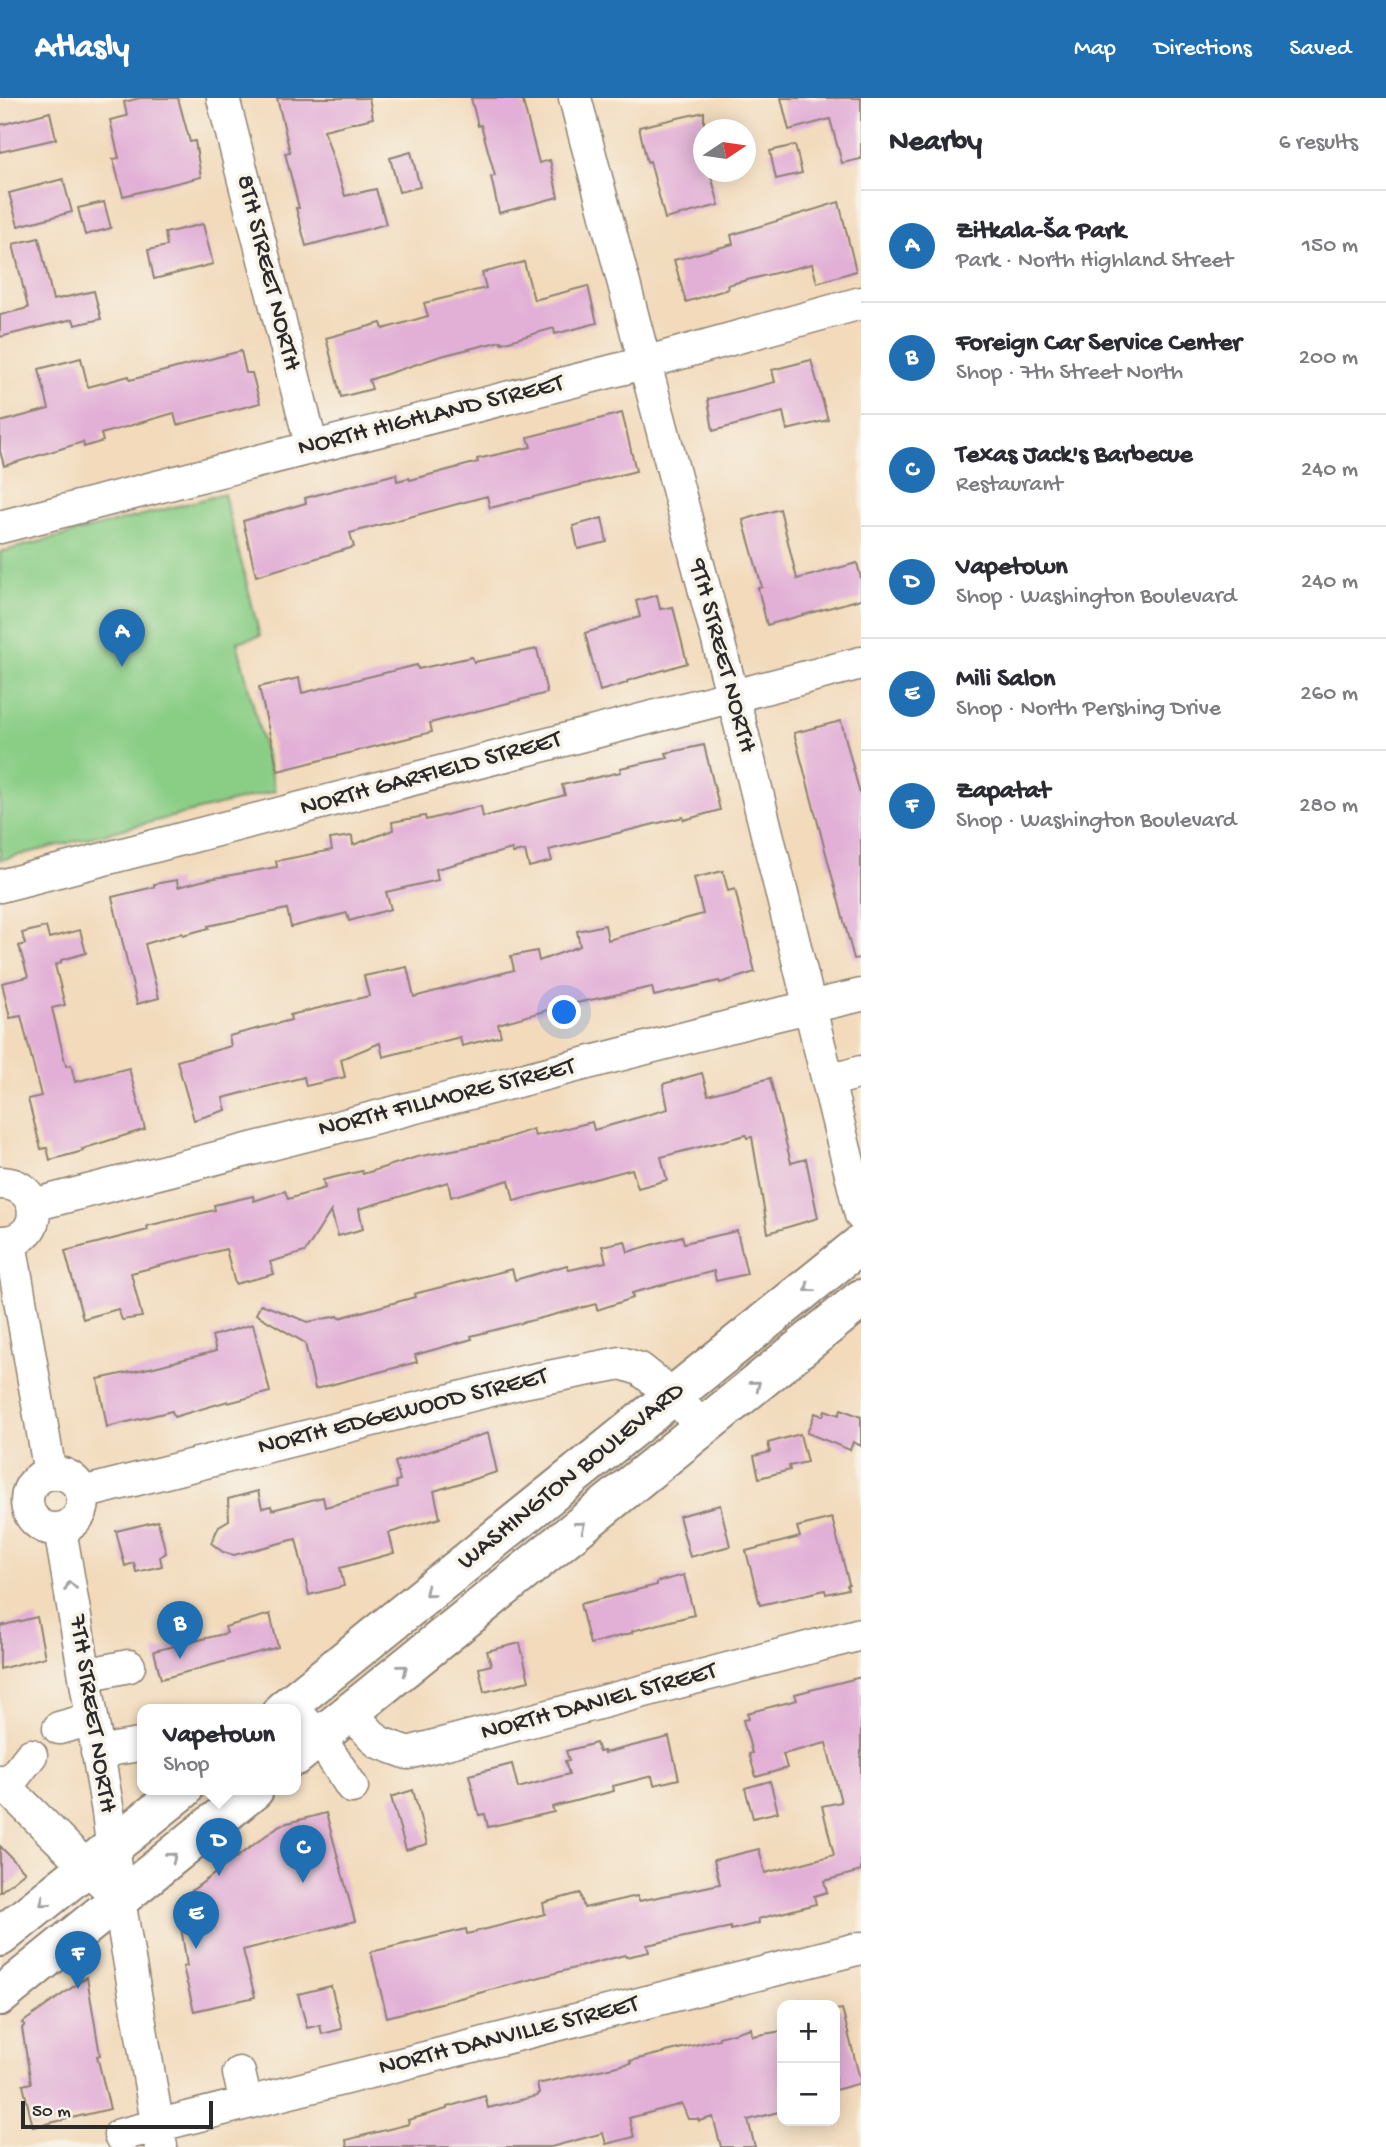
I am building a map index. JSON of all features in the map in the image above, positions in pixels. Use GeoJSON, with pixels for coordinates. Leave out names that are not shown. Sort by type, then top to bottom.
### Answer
{"type":"FeatureCollection","features":[{"type":"Feature","properties":{"kind":"main road","name":"WASHINGTON BOULEVARD"},"geometry":{"type":"LineString","coordinates":[[301,1718],[673,1395],[861,1244]]}},
{"type":"Feature","properties":{"kind":"main road","name":"WASHINGTON BOULEVARD"},"geometry":{"type":"LineString","coordinates":[[301,1721],[350,1712],[861,1299]]}},
{"type":"Feature","properties":{"kind":"main road"},"geometry":{"type":"LineString","coordinates":[[0,1937],[177,1795]]}},
{"type":"Feature","properties":{"kind":"main road"},"geometry":{"type":"LineString","coordinates":[[0,1996],[248,1795]]}},
{"type":"Feature","properties":{"kind":"street","name":"8TH STREET NORTH"},"geometry":{"type":"LineString","coordinates":[[223,98],[312,448]]}},
{"type":"Feature","properties":{"kind":"street","name":"9TH STREET NORTH"},"geometry":{"type":"LineString","coordinates":[[575,98],[733,697],[861,1215]]}},
{"type":"Feature","properties":{"kind":"street","name":"NORTH HIGHLAND STREET"},"geometry":{"type":"LineString","coordinates":[[0,527],[644,363],[861,303]]}},
{"type":"Feature","properties":{"kind":"street","name":"NORTH GARFIELD STREET"},"geometry":{"type":"LineString","coordinates":[[0,886],[861,663]]}},
{"type":"Feature","properties":{"kind":"street","name":"NORTH FILLMORE STREET"},"geometry":{"type":"LineString","coordinates":[[33,1205],[809,1006],[861,995]]}},
{"type":"Feature","properties":{"kind":"street"},"geometry":{"type":"LineString","coordinates":[[829,1081],[861,1072]]}},
{"type":"Feature","properties":{"kind":"street"},"geometry":{"type":"LineString","coordinates":[[0,1183],[17,1186],[24,1191],[33,1205],[32,1224],[19,1239],[5,1242],[50,1473]]}},
{"type":"Feature","properties":{"kind":"street","name":"NORTH EDGEWOOD STREET"},"geometry":{"type":"LineString","coordinates":[[82,1493],[523,1382],[621,1363],[640,1369],[673,1395],[703,1428]]}},
{"type":"Feature","properties":{"kind":"street"},"geometry":{"type":"LineString","coordinates":[[50,1473],[74,1479],[82,1493],[82,1512],[69,1526],[60,1529],[51,1529],[14,1511],[35,1482],[50,1473]]}},
{"type":"Feature","properties":{"kind":"street","name":"7TH STREET NORTH"},"geometry":{"type":"LineString","coordinates":[[60,1529],[97,1752],[100,1857],[118,1899],[160,2137]]}},
{"type":"Feature","properties":{"kind":"street","name":"NORTH DANIEL STREET"},"geometry":{"type":"LineString","coordinates":[[350,1712],[378,1742],[408,1753],[861,1634]]}},
{"type":"Feature","properties":{"kind":"street"},"geometry":{"type":"LineString","coordinates":[[85,1675],[129,1666]]}},
{"type":"Feature","properties":{"kind":"street"},"geometry":{"type":"LineString","coordinates":[[59,1728],[92,1719]]}},
{"type":"Feature","properties":{"kind":"street"},"geometry":{"type":"LineString","coordinates":[[301,1728],[352,1787]]}},
{"type":"Feature","properties":{"kind":"street"},"geometry":{"type":"LineString","coordinates":[[97,1752],[137,1745]]}},
{"type":"Feature","properties":{"kind":"street"},"geometry":{"type":"LineString","coordinates":[[31,1755],[3,1784],[100,1857]]}},
{"type":"Feature","properties":{"kind":"street","name":"NORTH DANVILLE STREET"},"geometry":{"type":"LineString","coordinates":[[120,2135],[160,2137],[243,2088],[861,1948]]}},
{"type":"Feature","properties":{"kind":"green space"},"geometry":{"type":"Polygon","coordinates":[[[224,494],[260,636],[237,642],[275,791],[0,860],[0,552],[224,494]]]}},
{"type":"Feature","properties":{"kind":"building"},"geometry":{"type":"Polygon","coordinates":[[[140,98],[178,98],[190,142],[195,141],[201,177],[123,196],[113,159],[119,158],[110,120],[127,116],[124,102],[140,98]]]}},
{"type":"Feature","properties":{"kind":"building"},"geometry":{"type":"Polygon","coordinates":[[[277,98],[369,98],[373,118],[324,130],[345,196],[376,189],[386,224],[306,246],[285,153],[290,152],[277,98]]]}},
{"type":"Feature","properties":{"kind":"building"},"geometry":{"type":"Polygon","coordinates":[[[471,98],[522,98],[539,163],[550,160],[558,197],[499,213],[491,177],[495,176],[471,98]]]}},
{"type":"Feature","properties":{"kind":"building"},"geometry":{"type":"Polygon","coordinates":[[[781,98],[861,98],[861,159],[842,163],[830,119],[789,130],[781,98]]]}},
{"type":"Feature","properties":{"kind":"building"},"geometry":{"type":"Polygon","coordinates":[[[50,112],[56,139],[0,152],[0,125],[50,112]]]}},
{"type":"Feature","properties":{"kind":"building"},"geometry":{"type":"Polygon","coordinates":[[[704,112],[704,119],[693,119],[693,182],[713,182],[719,205],[665,219],[639,127],[704,112]]]}},
{"type":"Feature","properties":{"kind":"building"},"geometry":{"type":"Polygon","coordinates":[[[795,145],[802,173],[776,179],[770,151],[795,145]]]}},
{"type":"Feature","properties":{"kind":"building"},"geometry":{"type":"Polygon","coordinates":[[[411,152],[420,187],[399,192],[390,158],[411,152]]]}},
{"type":"Feature","properties":{"kind":"building"},"geometry":{"type":"Polygon","coordinates":[[[63,179],[72,212],[18,226],[9,193],[63,179]]]}},
{"type":"Feature","properties":{"kind":"building"},"geometry":{"type":"Polygon","coordinates":[[[104,202],[111,228],[85,235],[78,208],[104,202]]]}},
{"type":"Feature","properties":{"kind":"building"},"geometry":{"type":"Polygon","coordinates":[[[839,202],[856,271],[817,283],[812,264],[727,285],[728,289],[686,302],[674,260],[733,244],[731,235],[839,202]]]}},
{"type":"Feature","properties":{"kind":"building"},"geometry":{"type":"Polygon","coordinates":[[[203,224],[213,264],[154,279],[148,250],[167,246],[165,233],[203,224]]]}},
{"type":"Feature","properties":{"kind":"building"},"geometry":{"type":"Polygon","coordinates":[[[39,238],[53,300],[94,291],[101,319],[75,325],[73,319],[0,337],[0,315],[28,308],[13,244],[39,238]]]}},
{"type":"Feature","properties":{"kind":"building"},"geometry":{"type":"Polygon","coordinates":[[[524,262],[534,300],[588,286],[597,323],[555,334],[554,328],[441,356],[369,380],[372,389],[341,397],[326,338],[381,323],[383,329],[428,316],[424,303],[486,288],[482,273],[524,262]]]}},
{"type":"Feature","properties":{"kind":"building"},"geometry":{"type":"Polygon","coordinates":[[[241,351],[246,373],[252,373],[260,403],[177,425],[174,413],[101,434],[103,441],[84,447],[83,442],[4,466],[0,451],[0,422],[49,409],[39,369],[81,358],[88,387],[129,376],[130,380],[241,351]]]}},
{"type":"Feature","properties":{"kind":"building"},"geometry":{"type":"Polygon","coordinates":[[[811,360],[828,420],[787,430],[783,412],[713,431],[708,399],[775,382],[772,370],[811,360]]]}},
{"type":"Feature","properties":{"kind":"building"},"geometry":{"type":"Polygon","coordinates":[[[622,413],[636,471],[490,508],[487,496],[350,533],[354,547],[256,576],[243,521],[306,503],[305,498],[396,474],[397,481],[410,480],[478,462],[477,459],[531,447],[528,437],[622,413]]]}},
{"type":"Feature","properties":{"kind":"building"},"geometry":{"type":"Polygon","coordinates":[[[780,509],[797,579],[857,563],[861,578],[861,599],[767,625],[758,588],[762,587],[743,520],[780,509]]]}},
{"type":"Feature","properties":{"kind":"building"},"geometry":{"type":"Polygon","coordinates":[[[602,518],[607,542],[578,549],[573,526],[602,518]]]}},
{"type":"Feature","properties":{"kind":"building"},"geometry":{"type":"Polygon","coordinates":[[[657,595],[660,609],[673,607],[687,663],[600,691],[585,633],[640,617],[636,601],[657,595]]]}},
{"type":"Feature","properties":{"kind":"building"},"geometry":{"type":"Polygon","coordinates":[[[537,649],[547,693],[430,723],[432,732],[278,771],[259,687],[299,678],[302,693],[417,665],[418,669],[472,657],[474,662],[537,649]]]}},
{"type":"Feature","properties":{"kind":"building"},"geometry":{"type":"Polygon","coordinates":[[[841,721],[861,798],[861,958],[854,959],[794,733],[841,721]]]}},
{"type":"Feature","properties":{"kind":"building"},"geometry":{"type":"Polygon","coordinates":[[[704,745],[720,810],[549,850],[552,861],[529,867],[525,851],[513,853],[512,849],[436,869],[438,880],[386,892],[391,909],[349,921],[347,913],[291,927],[287,909],[208,926],[209,928],[145,944],[159,998],[137,1004],[112,897],[154,887],[154,884],[177,880],[178,887],[277,867],[276,861],[332,850],[330,839],[352,836],[353,845],[393,830],[392,822],[425,816],[426,820],[481,806],[483,817],[565,795],[562,785],[621,772],[620,768],[668,758],[666,753],[704,745]]]}},
{"type":"Feature","properties":{"kind":"building"},"geometry":{"type":"Polygon","coordinates":[[[723,871],[728,891],[735,889],[755,972],[720,983],[719,981],[654,996],[652,987],[562,1006],[498,1024],[501,1036],[462,1046],[460,1037],[383,1057],[380,1043],[341,1059],[345,1077],[306,1086],[304,1077],[223,1098],[226,1110],[194,1120],[177,1061],[231,1046],[229,1036],[291,1020],[290,1015],[369,996],[364,976],[407,967],[414,997],[514,970],[511,956],[537,951],[539,961],[580,946],[577,931],[605,925],[608,940],[703,914],[694,878],[723,871]]]}},
{"type":"Feature","properties":{"kind":"building"},"geometry":{"type":"Polygon","coordinates":[[[46,927],[49,938],[80,930],[86,953],[61,960],[61,963],[55,965],[65,1005],[52,1008],[66,1066],[71,1065],[75,1082],[129,1068],[145,1129],[50,1160],[47,1148],[41,1149],[28,1099],[41,1096],[21,1016],[10,1018],[2,983],[28,977],[19,946],[25,944],[22,933],[46,927]]]}},
{"type":"Feature","properties":{"kind":"building"},"geometry":{"type":"Polygon","coordinates":[[[702,1073],[708,1095],[770,1078],[791,1163],[806,1159],[818,1218],[768,1233],[752,1137],[747,1138],[746,1135],[661,1157],[667,1180],[638,1188],[632,1169],[514,1201],[509,1180],[451,1197],[448,1182],[359,1209],[363,1229],[338,1236],[331,1211],[305,1252],[270,1262],[274,1274],[235,1284],[226,1249],[131,1273],[142,1317],[122,1320],[118,1309],[83,1319],[65,1251],[148,1230],[147,1226],[215,1210],[214,1205],[253,1196],[254,1201],[285,1191],[288,1199],[325,1188],[323,1180],[362,1171],[363,1174],[417,1157],[498,1141],[533,1129],[535,1136],[592,1122],[594,1130],[668,1109],[663,1084],[702,1073]]]}},
{"type":"Feature","properties":{"kind":"building"},"geometry":{"type":"Polygon","coordinates":[[[737,1231],[747,1274],[716,1281],[714,1271],[632,1293],[633,1298],[597,1310],[596,1304],[471,1336],[472,1339],[415,1355],[417,1362],[315,1389],[305,1343],[256,1314],[261,1304],[308,1322],[338,1316],[339,1318],[415,1297],[414,1294],[512,1269],[515,1280],[567,1265],[569,1270],[606,1262],[602,1246],[625,1241],[628,1252],[682,1236],[684,1243],[737,1231]]]}},
{"type":"Feature","properties":{"kind":"building"},"geometry":{"type":"Polygon","coordinates":[[[253,1324],[270,1392],[174,1417],[172,1411],[107,1427],[98,1379],[216,1351],[212,1336],[253,1324]]]}},
{"type":"Feature","properties":{"kind":"building"},"geometry":{"type":"Polygon","coordinates":[[[841,1409],[861,1417],[861,1446],[853,1442],[850,1450],[807,1433],[815,1413],[823,1416],[825,1410],[839,1415],[841,1409]]]}},
{"type":"Feature","properties":{"kind":"building"},"geometry":{"type":"Polygon","coordinates":[[[488,1433],[497,1472],[434,1491],[440,1518],[389,1533],[394,1553],[340,1568],[344,1586],[309,1595],[296,1539],[234,1555],[223,1552],[211,1543],[219,1526],[229,1520],[228,1499],[258,1491],[262,1508],[271,1506],[272,1510],[323,1497],[325,1507],[397,1488],[396,1481],[400,1480],[395,1462],[488,1433]]]}},
{"type":"Feature","properties":{"kind":"building"},"geometry":{"type":"Polygon","coordinates":[[[800,1434],[807,1462],[789,1466],[790,1470],[759,1478],[754,1456],[770,1452],[768,1443],[800,1434]]]}},
{"type":"Feature","properties":{"kind":"building"},"geometry":{"type":"Polygon","coordinates":[[[720,1505],[730,1546],[690,1557],[679,1516],[720,1505]]]}},
{"type":"Feature","properties":{"kind":"building"},"geometry":{"type":"Polygon","coordinates":[[[832,1518],[848,1589],[826,1594],[825,1590],[760,1605],[746,1551],[800,1537],[797,1527],[832,1518]]]}},
{"type":"Feature","properties":{"kind":"building"},"geometry":{"type":"Polygon","coordinates":[[[158,1521],[166,1553],[160,1557],[162,1566],[136,1572],[134,1563],[125,1566],[116,1531],[158,1521]]]}},
{"type":"Feature","properties":{"kind":"building"},"geometry":{"type":"Polygon","coordinates":[[[684,1575],[694,1615],[590,1644],[580,1604],[657,1585],[657,1582],[684,1575]]]}},
{"type":"Feature","properties":{"kind":"building"},"geometry":{"type":"Polygon","coordinates":[[[270,1614],[278,1647],[161,1679],[154,1651],[227,1633],[225,1627],[270,1614]]]}},
{"type":"Feature","properties":{"kind":"building"},"geometry":{"type":"Polygon","coordinates":[[[37,1617],[45,1657],[0,1669],[0,1626],[37,1617]]]}},
{"type":"Feature","properties":{"kind":"building"},"geometry":{"type":"Polygon","coordinates":[[[520,1643],[529,1681],[484,1692],[479,1668],[491,1665],[487,1651],[520,1643]]]}},
{"type":"Feature","properties":{"kind":"building"},"geometry":{"type":"Polygon","coordinates":[[[861,1677],[861,1871],[824,1881],[827,1892],[814,1896],[816,1904],[758,1919],[759,1923],[731,1930],[731,1927],[647,1945],[649,1952],[626,1957],[625,1955],[387,2017],[371,1952],[466,1929],[467,1934],[545,1914],[543,1903],[580,1893],[584,1908],[637,1896],[639,1901],[720,1884],[714,1860],[759,1849],[765,1873],[834,1855],[822,1806],[841,1802],[826,1743],[783,1754],[787,1768],[756,1777],[743,1720],[749,1719],[747,1713],[797,1700],[795,1694],[861,1677]]]}},
{"type":"Feature","properties":{"kind":"building"},"geometry":{"type":"Polygon","coordinates":[[[669,1737],[679,1779],[654,1785],[652,1776],[613,1786],[614,1791],[552,1807],[554,1812],[488,1827],[485,1814],[479,1815],[469,1775],[512,1764],[518,1788],[569,1774],[565,1761],[569,1760],[566,1751],[596,1743],[599,1752],[604,1753],[669,1737]]]}},
{"type":"Feature","properties":{"kind":"building"},"geometry":{"type":"Polygon","coordinates":[[[770,1781],[778,1812],[753,1818],[745,1788],[770,1781]]]}},
{"type":"Feature","properties":{"kind":"building"},"geometry":{"type":"Polygon","coordinates":[[[413,1790],[427,1844],[406,1850],[391,1797],[413,1790]]]}},
{"type":"Feature","properties":{"kind":"building"},"geometry":{"type":"Polygon","coordinates":[[[326,1813],[355,1921],[243,1950],[255,1997],[194,2011],[183,1967],[187,1966],[178,1907],[182,1898],[280,1825],[326,1813]]]}},
{"type":"Feature","properties":{"kind":"building"},"geometry":{"type":"Polygon","coordinates":[[[0,1846],[25,1872],[0,1892],[0,1846]]]}},
{"type":"Feature","properties":{"kind":"building"},"geometry":{"type":"Polygon","coordinates":[[[87,1977],[100,2055],[97,2056],[110,2109],[33,2127],[23,2085],[31,2083],[22,2028],[25,2025],[22,2023],[87,1977]]]}},
{"type":"Feature","properties":{"kind":"building"},"geometry":{"type":"Polygon","coordinates":[[[331,1986],[342,2029],[322,2034],[320,2025],[307,2028],[298,1994],[331,1986]]]}},
{"type":"Feature","properties":{"kind":"building"},"geometry":{"type":"Polygon","coordinates":[[[840,2009],[861,2083],[840,2089],[840,2063],[840,2009]]]}},
{"type":"Feature","properties":{"kind":"building"},"geometry":{"type":"Polygon","coordinates":[[[751,2028],[752,2036],[777,2032],[777,2112],[748,2120],[755,2147],[721,2147],[713,2117],[699,2121],[688,2119],[682,2104],[629,2118],[634,2137],[606,2144],[603,2133],[551,2147],[347,2147],[346,2140],[409,2124],[408,2120],[447,2107],[485,2096],[488,2108],[537,2096],[537,2084],[631,2063],[630,2061],[751,2028]]]}},
{"type":"Feature","properties":{"kind":"place","name":"Zitkala-Ša Park"},"geometry":{"type":"Point","coordinates":[122,667]}},
{"type":"Feature","properties":{"kind":"place","name":"Foreign Car Service Center"},"geometry":{"type":"Point","coordinates":[180,1659]}},
{"type":"Feature","properties":{"kind":"place","name":"Vapetown"},"geometry":{"type":"Point","coordinates":[219,1876]}},
{"type":"Feature","properties":{"kind":"place","name":"Texas Jack's Barbecue"},"geometry":{"type":"Point","coordinates":[303,1883]}},
{"type":"Feature","properties":{"kind":"place","name":"Mili Salon"},"geometry":{"type":"Point","coordinates":[196,1949]}},
{"type":"Feature","properties":{"kind":"place","name":"Zapatat"},"geometry":{"type":"Point","coordinates":[78,1989]}}]}
